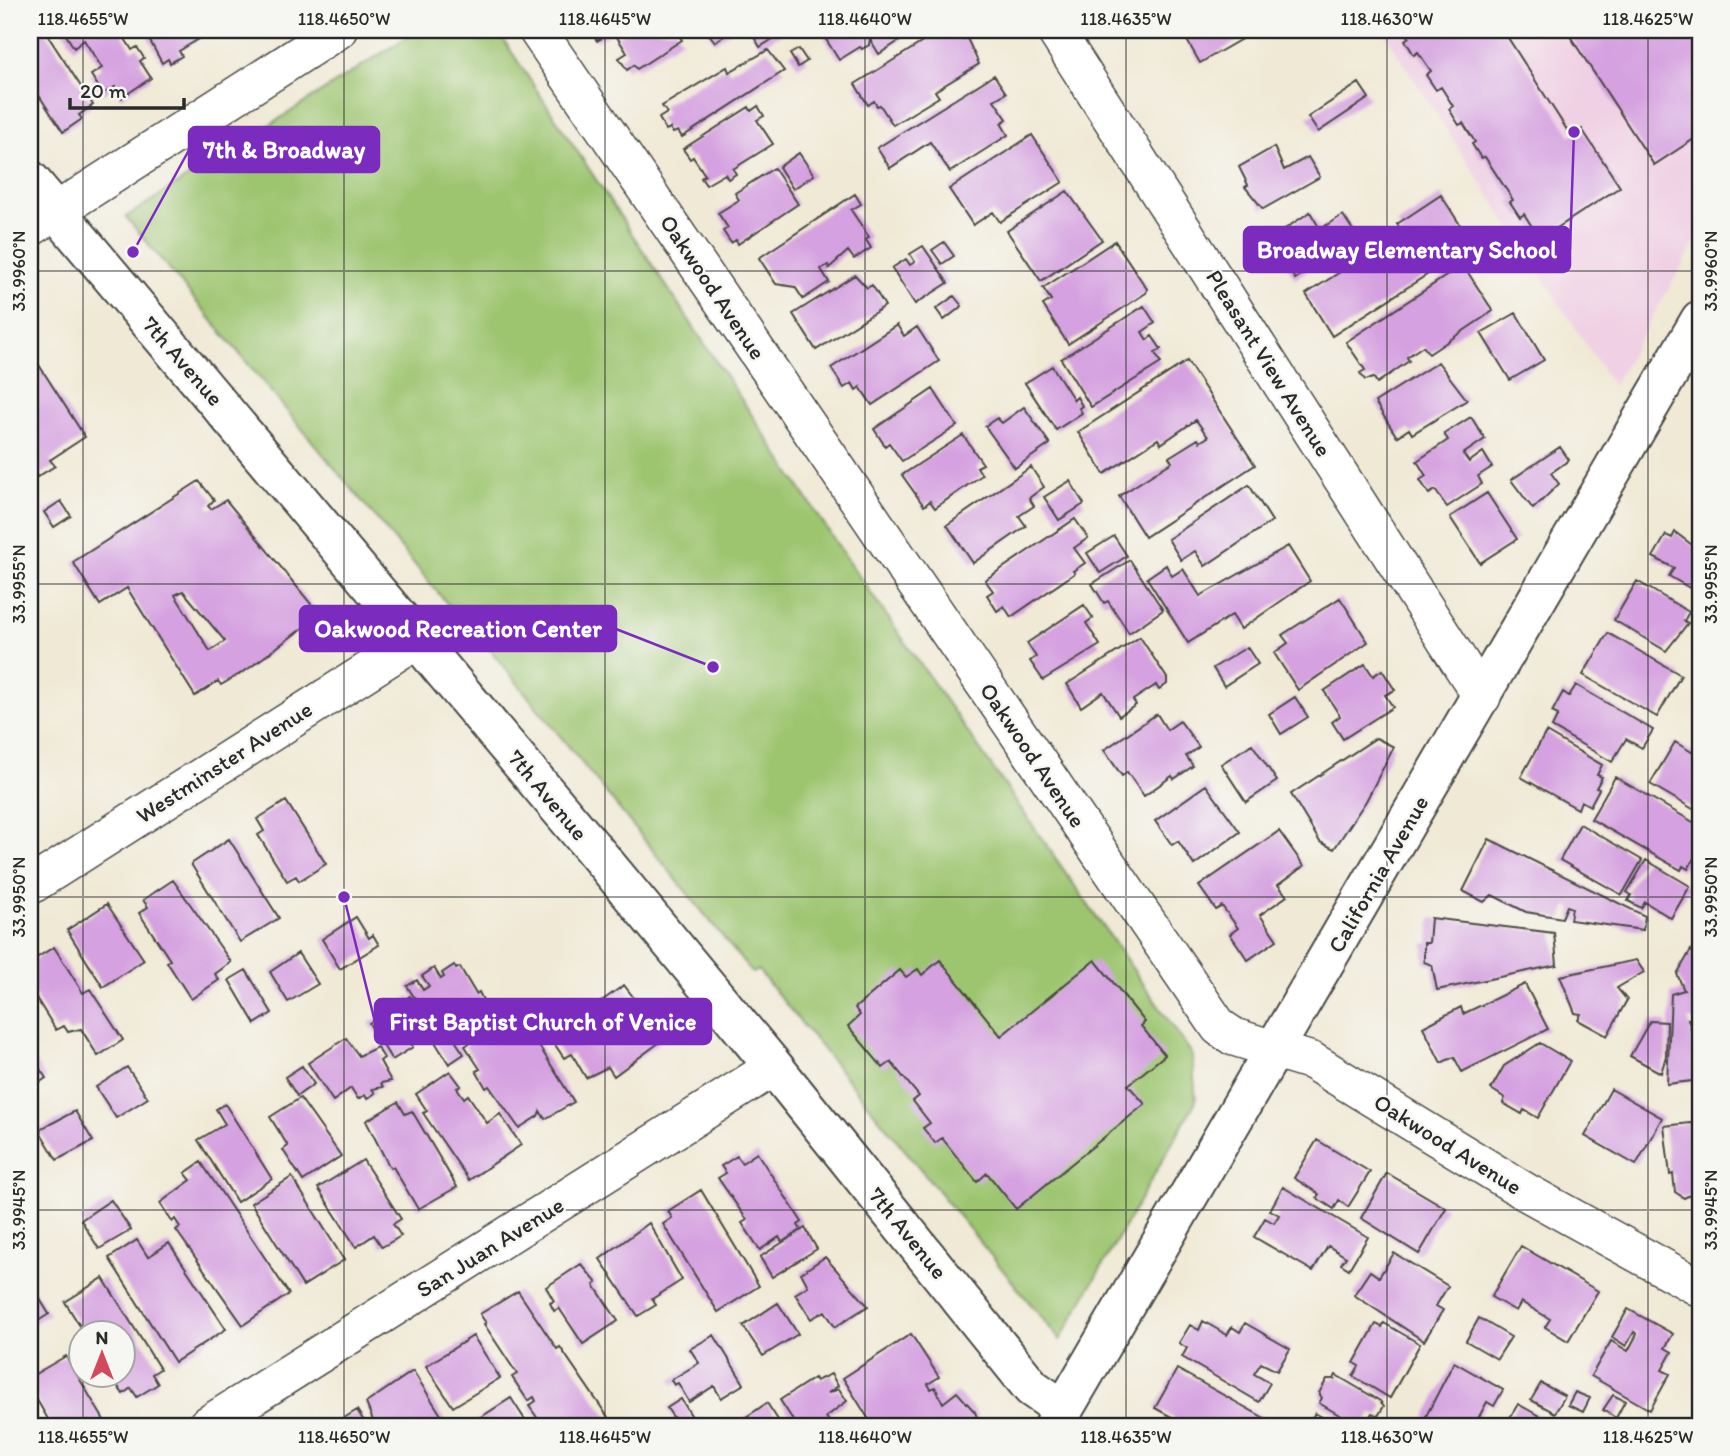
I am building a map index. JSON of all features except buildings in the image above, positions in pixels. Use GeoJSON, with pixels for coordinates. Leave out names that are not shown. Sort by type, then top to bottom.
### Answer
{"type":"FeatureCollection","features":[{"type":"Feature","properties":{"kind":"street"},"geometry":{"type":"LineString","coordinates":[[43,220],[338,30]]}},
{"type":"Feature","properties":{"kind":"street","name":"Oakwood Avenue"},"geometry":{"type":"LineString","coordinates":[[537,30],[1219,1027],[1234,1037],[1312,1061],[1525,1192],[1700,1288]]}},
{"type":"Feature","properties":{"kind":"street","name":"Pleasant View Avenue"},"geometry":{"type":"LineString","coordinates":[[1055,30],[1482,697]]}},
{"type":"Feature","properties":{"kind":"street","name":"7th Avenue"},"geometry":{"type":"LineString","coordinates":[[30,180],[43,220],[418,639],[774,1067],[1059,1418]]}},
{"type":"Feature","properties":{"kind":"street","name":"California Avenue"},"geometry":{"type":"LineString","coordinates":[[1059,1418],[1700,320]]}},
{"type":"Feature","properties":{"kind":"street","name":"Westminster Avenue"},"geometry":{"type":"LineString","coordinates":[[30,886],[418,639]]}},
{"type":"Feature","properties":{"kind":"street","name":"San Juan Avenue"},"geometry":{"type":"LineString","coordinates":[[206,1426],[774,1067]]}},
{"type":"Feature","properties":{"kind":"shaded area"},"geometry":{"type":"Polygon","coordinates":[[[1382,30],[1700,30],[1700,234],[1613,386],[1382,30]]]}},
{"type":"Feature","properties":{"kind":"green space"},"geometry":{"type":"Polygon","coordinates":[[[418,30],[497,30],[845,556],[1192,1054],[1196,1101],[1060,1340],[758,970],[752,973],[458,610],[454,612],[126,217],[418,30]]]}},
{"type":"Feature","properties":{"kind":"place","name":"Broadway Elementary School"},"geometry":{"type":"Point","coordinates":[1574,132]}},
{"type":"Feature","properties":{"kind":"place","name":"7th & Broadway"},"geometry":{"type":"Point","coordinates":[133,252]}},
{"type":"Feature","properties":{"kind":"place","name":"Oakwood Recreation Center"},"geometry":{"type":"Point","coordinates":[713,667]}},
{"type":"Feature","properties":{"kind":"place","name":"First Baptist Church of Venice"},"geometry":{"type":"Point","coordinates":[344,897]}}]}
